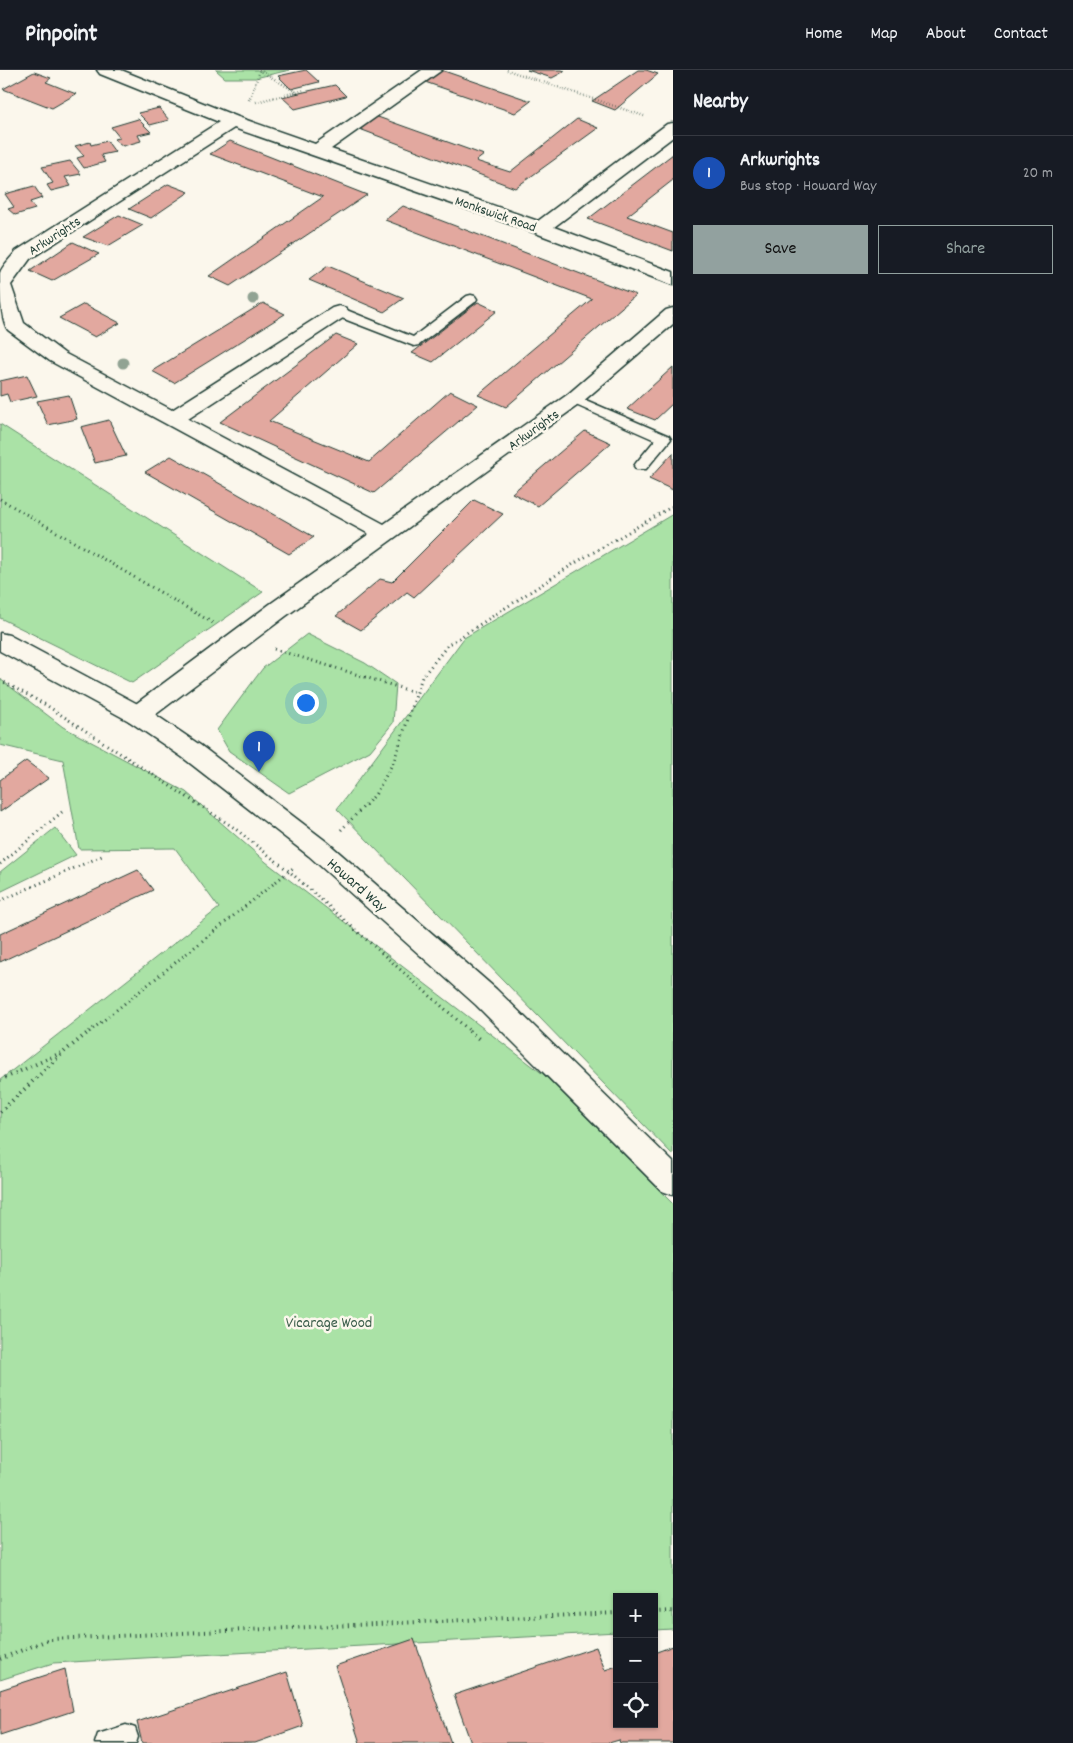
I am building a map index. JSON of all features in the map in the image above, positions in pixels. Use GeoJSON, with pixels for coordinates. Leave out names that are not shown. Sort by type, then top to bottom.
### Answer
{"type":"FeatureCollection","features":[{"type":"Feature","properties":{"kind":"street","name":"Monkswick Road"},"geometry":{"type":"LineString","coordinates":[[106,70],[232,121],[540,228],[673,279]]}},
{"type":"Feature","properties":{"kind":"street"},"geometry":{"type":"LineString","coordinates":[[317,151],[433,70]]}},
{"type":"Feature","properties":{"kind":"street","name":"Arkwrights"},"geometry":{"type":"LineString","coordinates":[[232,121],[24,255],[1,285],[15,326],[57,357],[386,534]]}},
{"type":"Feature","properties":{"kind":"street"},"geometry":{"type":"LineString","coordinates":[[540,228],[673,128]]}},
{"type":"Feature","properties":{"kind":"street"},"geometry":{"type":"LineString","coordinates":[[173,419],[339,312]]}},
{"type":"Feature","properties":{"kind":"street","name":"Arkwrights"},"geometry":{"type":"LineString","coordinates":[[138,715],[239,638],[574,399],[673,314]]}},
{"type":"Feature","properties":{"kind":"street","name":"Howard Way"},"geometry":{"type":"LineString","coordinates":[[0,641],[138,715],[191,751],[318,849],[486,997],[673,1182]]}},
{"type":"Feature","properties":{"kind":"lane"},"geometry":{"type":"LineString","coordinates":[[339,312],[414,342],[471,299]]}},
{"type":"Feature","properties":{"kind":"lane"},"geometry":{"type":"LineString","coordinates":[[574,399],[664,439],[641,466]]}},
{"type":"Feature","properties":{"kind":"path"},"geometry":{"type":"LineString","coordinates":[[248,104],[260,70],[296,92]]}},
{"type":"Feature","properties":{"kind":"path"},"geometry":{"type":"LineString","coordinates":[[507,70],[645,117]]}},
{"type":"Feature","properties":{"kind":"path"},"geometry":{"type":"LineString","coordinates":[[0,498],[239,638],[417,693]]}},
{"type":"Feature","properties":{"kind":"path"},"geometry":{"type":"LineString","coordinates":[[337,834],[375,795],[394,761],[422,677],[448,645],[575,563],[673,506]]}},
{"type":"Feature","properties":{"kind":"path"},"geometry":{"type":"LineString","coordinates":[[0,680],[46,706],[233,827],[290,872],[482,1042]]}},
{"type":"Feature","properties":{"kind":"path"},"geometry":{"type":"LineString","coordinates":[[0,864],[62,812]]}},
{"type":"Feature","properties":{"kind":"path"},"geometry":{"type":"LineString","coordinates":[[0,901],[104,855]]}},
{"type":"Feature","properties":{"kind":"path"},"geometry":{"type":"LineString","coordinates":[[0,1112],[65,1051],[290,872]]}},
{"type":"Feature","properties":{"kind":"path"},"geometry":{"type":"LineString","coordinates":[[0,1080],[65,1051]]}},
{"type":"Feature","properties":{"kind":"path"},"geometry":{"type":"LineString","coordinates":[[658,1612],[673,1611]]}},
{"type":"Feature","properties":{"kind":"path"},"geometry":{"type":"LineString","coordinates":[[0,1659],[50,1639],[613,1613]]}},
{"type":"Feature","properties":{"kind":"green space"},"geometry":{"type":"Polygon","coordinates":[[[216,70],[290,70],[255,78],[225,78],[216,70]]]}},
{"type":"Feature","properties":{"kind":"green space"},"geometry":{"type":"Polygon","coordinates":[[[0,424],[263,592],[132,683],[0,618],[0,424]]]}},
{"type":"Feature","properties":{"kind":"green space"},"geometry":{"type":"Polygon","coordinates":[[[673,514],[673,1155],[337,809],[464,638],[673,514]]]}},
{"type":"Feature","properties":{"kind":"green space"},"geometry":{"type":"Polygon","coordinates":[[[307,634],[365,663],[396,684],[393,723],[370,751],[289,793],[229,751],[217,730],[263,668],[307,634]]]}},
{"type":"Feature","properties":{"kind":"green space","name":"Vicarage Wood"},"geometry":{"type":"Polygon","coordinates":[[[0,679],[63,727],[186,792],[266,862],[543,1074],[673,1204],[673,1629],[658,1630],[658,1593],[613,1593],[613,1632],[53,1663],[0,1680],[0,1080],[219,908],[175,848],[79,849],[63,760],[0,745],[0,679]]]}},
{"type":"Feature","properties":{"kind":"green space"},"geometry":{"type":"Polygon","coordinates":[[[55,828],[76,855],[0,892],[0,872],[55,828]]]}},
{"type":"Feature","properties":{"kind":"building"},"geometry":{"type":"Polygon","coordinates":[[[306,70],[319,82],[291,89],[278,76],[306,70]]]}},
{"type":"Feature","properties":{"kind":"building"},"geometry":{"type":"Polygon","coordinates":[[[441,70],[531,101],[515,113],[425,82],[441,70]]]}},
{"type":"Feature","properties":{"kind":"building"},"geometry":{"type":"Polygon","coordinates":[[[527,70],[562,70],[565,71],[552,78],[527,70]]]}},
{"type":"Feature","properties":{"kind":"building"},"geometry":{"type":"Polygon","coordinates":[[[638,70],[646,70],[658,74],[615,110],[592,101],[638,70]]]}},
{"type":"Feature","properties":{"kind":"building"},"geometry":{"type":"Polygon","coordinates":[[[34,72],[51,78],[46,82],[76,94],[52,108],[3,89],[34,72]]]}},
{"type":"Feature","properties":{"kind":"building"},"geometry":{"type":"Polygon","coordinates":[[[335,85],[346,96],[295,109],[282,97],[335,85]]]}},
{"type":"Feature","properties":{"kind":"building"},"geometry":{"type":"Polygon","coordinates":[[[159,108],[169,120],[150,125],[138,113],[159,108]]]}},
{"type":"Feature","properties":{"kind":"building"},"geometry":{"type":"Polygon","coordinates":[[[375,116],[484,155],[476,161],[510,172],[577,119],[598,128],[515,188],[357,128],[375,116]]]}},
{"type":"Feature","properties":{"kind":"building"},"geometry":{"type":"Polygon","coordinates":[[[138,119],[151,132],[138,135],[141,141],[123,146],[114,139],[120,138],[111,127],[138,119]]]}},
{"type":"Feature","properties":{"kind":"building"},"geometry":{"type":"Polygon","coordinates":[[[107,141],[115,152],[101,155],[105,162],[84,168],[77,158],[84,156],[75,146],[90,142],[91,145],[107,141]]]}},
{"type":"Feature","properties":{"kind":"building"},"geometry":{"type":"Polygon","coordinates":[[[230,141],[367,195],[230,286],[209,276],[323,197],[210,154],[230,141]]]}},
{"type":"Feature","properties":{"kind":"building"},"geometry":{"type":"Polygon","coordinates":[[[673,154],[673,180],[627,216],[673,233],[673,251],[588,219],[673,154]]]}},
{"type":"Feature","properties":{"kind":"building"},"geometry":{"type":"Polygon","coordinates":[[[70,161],[81,174],[65,177],[71,186],[51,191],[47,185],[53,183],[42,167],[70,161]]]}},
{"type":"Feature","properties":{"kind":"building"},"geometry":{"type":"Polygon","coordinates":[[[168,184],[189,192],[151,218],[129,209],[168,184]]]}},
{"type":"Feature","properties":{"kind":"building"},"geometry":{"type":"Polygon","coordinates":[[[34,186],[42,198],[30,202],[35,209],[15,215],[8,209],[14,207],[5,194],[34,186]]]}},
{"type":"Feature","properties":{"kind":"building"},"geometry":{"type":"Polygon","coordinates":[[[403,206],[636,295],[506,407],[478,395],[592,299],[385,220],[403,206]]]}},
{"type":"Feature","properties":{"kind":"building"},"geometry":{"type":"Polygon","coordinates":[[[119,215],[143,225],[108,246],[83,237],[119,215]]]}},
{"type":"Feature","properties":{"kind":"building"},"geometry":{"type":"Polygon","coordinates":[[[73,242],[99,254],[52,281],[30,271],[73,242]]]}},
{"type":"Feature","properties":{"kind":"building"},"geometry":{"type":"Polygon","coordinates":[[[328,266],[404,298],[384,312],[309,280],[328,266]]]}},
{"type":"Feature","properties":{"kind":"building"},"geometry":{"type":"Polygon","coordinates":[[[478,302],[497,311],[433,362],[412,353],[478,302]]]}},
{"type":"Feature","properties":{"kind":"building"},"geometry":{"type":"Polygon","coordinates":[[[263,303],[285,314],[174,383],[152,371],[263,303]]]}},
{"type":"Feature","properties":{"kind":"building"},"geometry":{"type":"Polygon","coordinates":[[[84,304],[120,323],[95,337],[59,318],[84,304]]]}},
{"type":"Feature","properties":{"kind":"building"},"geometry":{"type":"Polygon","coordinates":[[[336,335],[358,344],[269,421],[369,462],[450,391],[478,405],[374,493],[220,422],[336,335]]]}},
{"type":"Feature","properties":{"kind":"building"},"geometry":{"type":"Polygon","coordinates":[[[673,367],[673,403],[655,420],[627,409],[673,367]]]}},
{"type":"Feature","properties":{"kind":"building"},"geometry":{"type":"Polygon","coordinates":[[[27,375],[37,396],[10,402],[7,394],[0,396],[0,381],[27,375]]]}},
{"type":"Feature","properties":{"kind":"building"},"geometry":{"type":"Polygon","coordinates":[[[69,395],[77,419],[48,425],[37,401],[69,395]]]}},
{"type":"Feature","properties":{"kind":"building"},"geometry":{"type":"Polygon","coordinates":[[[109,420],[126,456],[95,463],[81,427],[109,420]]]}},
{"type":"Feature","properties":{"kind":"building"},"geometry":{"type":"Polygon","coordinates":[[[585,431],[611,443],[538,506],[512,493],[585,431]]]}},
{"type":"Feature","properties":{"kind":"building"},"geometry":{"type":"Polygon","coordinates":[[[673,453],[673,490],[649,479],[673,453]]]}},
{"type":"Feature","properties":{"kind":"building"},"geometry":{"type":"Polygon","coordinates":[[[171,456],[314,537],[289,554],[145,472],[171,456]]]}},
{"type":"Feature","properties":{"kind":"building"},"geometry":{"type":"Polygon","coordinates":[[[474,500],[503,514],[414,597],[407,592],[361,630],[336,616],[380,579],[392,582],[474,500]]]}},
{"type":"Feature","properties":{"kind":"building"},"geometry":{"type":"Polygon","coordinates":[[[26,761],[49,778],[0,812],[0,780],[26,761]]]}},
{"type":"Feature","properties":{"kind":"building"},"geometry":{"type":"Polygon","coordinates":[[[138,870],[153,890],[0,962],[0,934],[138,870]]]}},
{"type":"Feature","properties":{"kind":"building"},"geometry":{"type":"Polygon","coordinates":[[[414,1639],[451,1743],[360,1743],[335,1666],[414,1639]]]}},
{"type":"Feature","properties":{"kind":"building"},"geometry":{"type":"Polygon","coordinates":[[[673,1646],[673,1743],[620,1743],[619,1740],[609,1743],[471,1743],[454,1695],[596,1647],[605,1670],[613,1667],[613,1728],[658,1728],[658,1652],[673,1646]]]}},
{"type":"Feature","properties":{"kind":"building"},"geometry":{"type":"Polygon","coordinates":[[[65,1669],[73,1711],[0,1735],[0,1690],[65,1669]]]}},
{"type":"Feature","properties":{"kind":"building"},"geometry":{"type":"Polygon","coordinates":[[[287,1672],[303,1726],[255,1743],[142,1743],[137,1722],[287,1672]]]}},
{"type":"Feature","properties":{"kind":"place","name":"Arkwrights"},"geometry":{"type":"Point","coordinates":[259,772]}}]}
